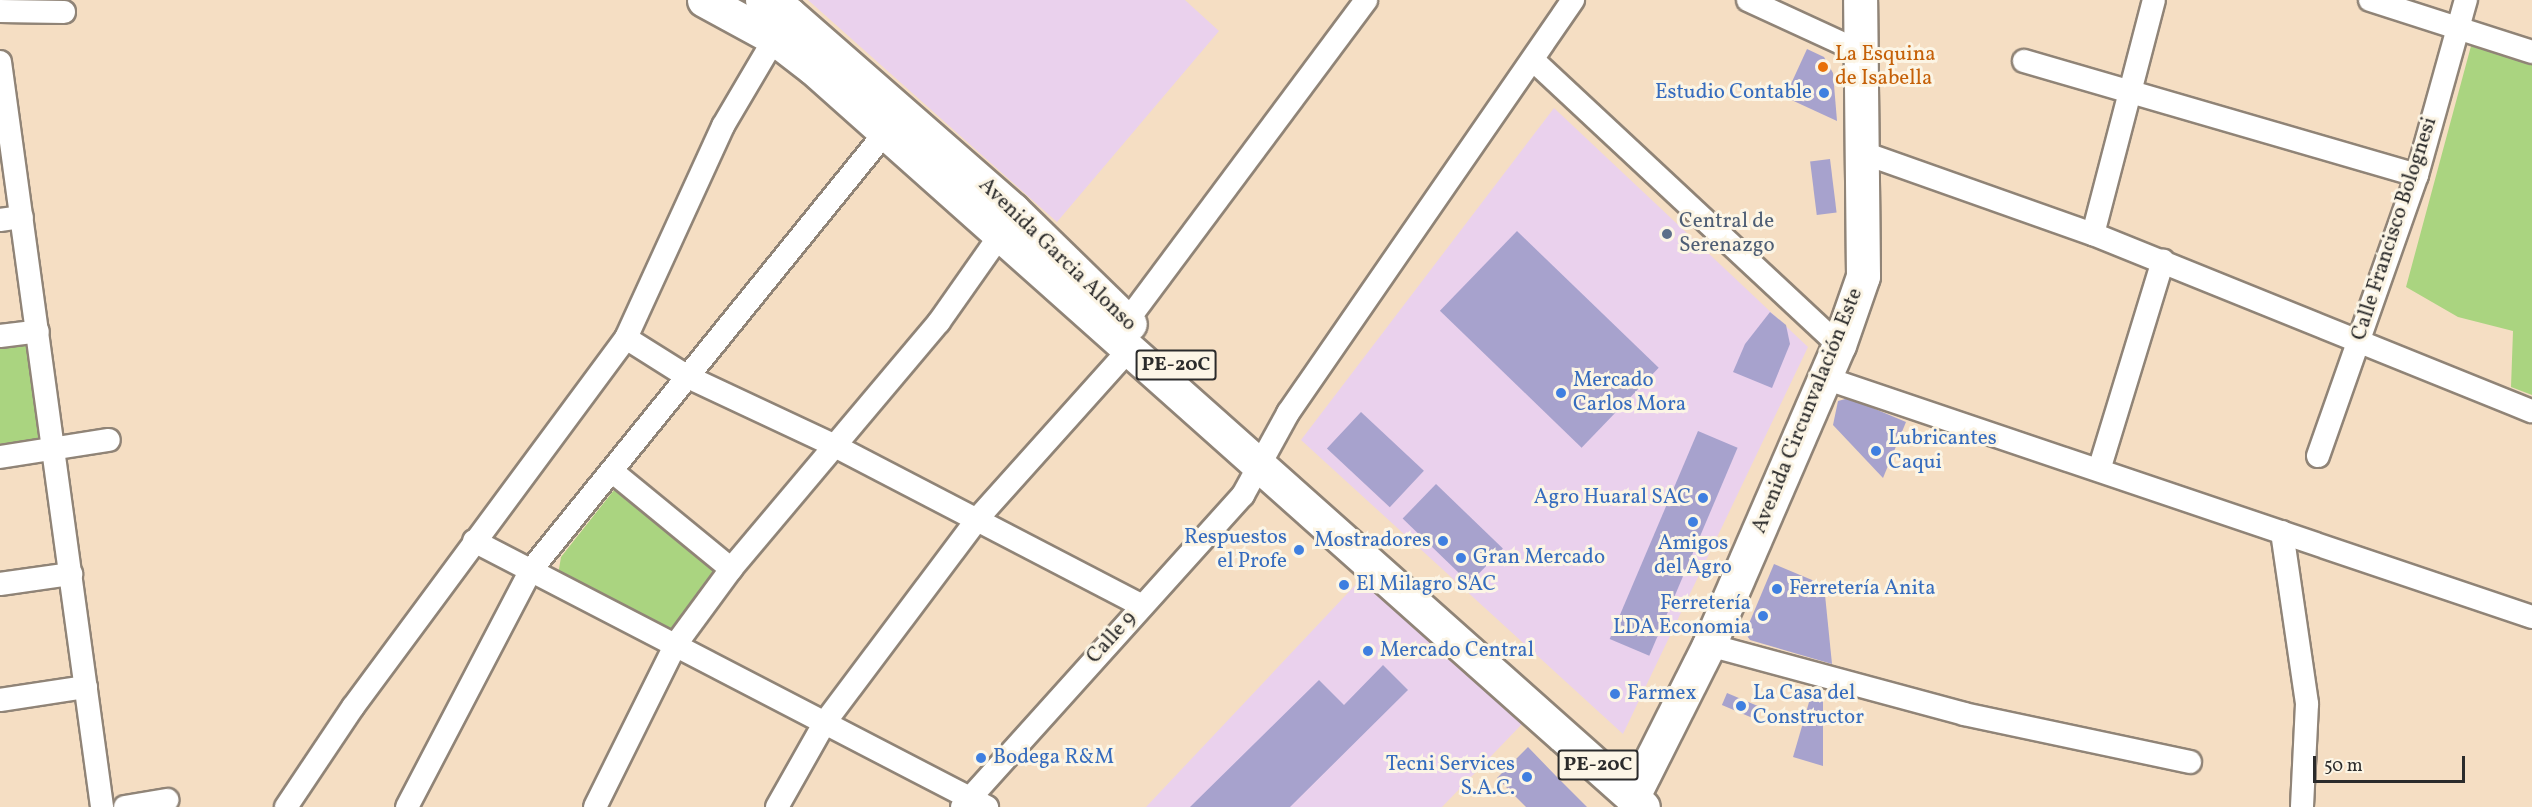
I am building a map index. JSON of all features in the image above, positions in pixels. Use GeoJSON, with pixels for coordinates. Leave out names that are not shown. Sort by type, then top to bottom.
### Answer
{"type":"FeatureCollection","features":[{"type":"Feature","properties":{"kind":"main road","name":"PE-20C"},"geometry":{"type":"LineString","coordinates":[[704,0],[775,17]]}},
{"type":"Feature","properties":{"kind":"main road","name":"Avenida Circunvalación Este"},"geometry":{"type":"LineString","coordinates":[[1638,801],[1709,645],[1825,378],[1863,276],[1861,152],[1863,53],[1860,0]]}},
{"type":"Feature","properties":{"kind":"main road","name":"Avenida Garcia Alonso"},"geometry":{"type":"LineString","coordinates":[[775,17],[1007,224],[1127,336],[1508,665],[1551,726],[1638,801]]}},
{"type":"Feature","properties":{"kind":"street"},"geometry":{"type":"LineString","coordinates":[[777,807],[825,722],[978,518],[1127,336],[1366,0]]}},
{"type":"Feature","properties":{"kind":"street","name":"Calle 9"},"geometry":{"type":"LineString","coordinates":[[972,804],[1142,606],[1243,495],[1288,413],[1573,0]]}},
{"type":"Feature","properties":{"kind":"street"},"geometry":{"type":"LineString","coordinates":[[1748,0],[1863,53]]}},
{"type":"Feature","properties":{"kind":"street"},"geometry":{"type":"LineString","coordinates":[[2093,234],[2132,93],[2154,0]]}},
{"type":"Feature","properties":{"kind":"street"},"geometry":{"type":"LineString","coordinates":[[2370,0],[2532,51]]}},
{"type":"Feature","properties":{"kind":"street","name":"Calle Francisco Bolognesi"},"geometry":{"type":"LineString","coordinates":[[2318,456],[2417,175],[2466,0]]}},
{"type":"Feature","properties":{"kind":"street"},"geometry":{"type":"LineString","coordinates":[[0,11],[64,12]]}},
{"type":"Feature","properties":{"kind":"street"},"geometry":{"type":"LineString","coordinates":[[286,807],[474,541],[626,338],[775,17]]}},
{"type":"Feature","properties":{"kind":"street"},"geometry":{"type":"LineString","coordinates":[[1533,60],[1839,345]]}},
{"type":"Feature","properties":{"kind":"street"},"geometry":{"type":"LineString","coordinates":[[0,62],[11,218],[38,331],[102,807]]}},
{"type":"Feature","properties":{"kind":"street"},"geometry":{"type":"LineString","coordinates":[[2024,62],[2417,175]]}},
{"type":"Feature","properties":{"kind":"street"},"geometry":{"type":"LineString","coordinates":[[407,807],[531,570],[893,123]]}},
{"type":"Feature","properties":{"kind":"street"},"geometry":{"type":"LineString","coordinates":[[1861,152],[2163,261],[2356,344],[2532,411]]}},
{"type":"Feature","properties":{"kind":"street"},"geometry":{"type":"LineString","coordinates":[[595,807],[676,644],[731,569],[835,446],[1007,224]]}},
{"type":"Feature","properties":{"kind":"street"},"geometry":{"type":"LineString","coordinates":[[2099,470],[2163,261]]}},
{"type":"Feature","properties":{"kind":"street"},"geometry":{"type":"LineString","coordinates":[[0,336],[38,331]]}},
{"type":"Feature","properties":{"kind":"street"},"geometry":{"type":"LineString","coordinates":[[626,338],[688,377],[835,446],[978,518],[1142,606]]}},
{"type":"Feature","properties":{"kind":"street"},"geometry":{"type":"LineString","coordinates":[[1825,378],[2532,617]]}},
{"type":"Feature","properties":{"kind":"street"},"geometry":{"type":"LineString","coordinates":[[0,458],[54,451],[109,440]]}},
{"type":"Feature","properties":{"kind":"street"},"geometry":{"type":"LineString","coordinates":[[613,471],[731,569]]}},
{"type":"Feature","properties":{"kind":"street"},"geometry":{"type":"LineString","coordinates":[[2282,532],[2307,704],[2302,807]]}},
{"type":"Feature","properties":{"kind":"street"},"geometry":{"type":"LineString","coordinates":[[474,541],[825,722],[972,804]]}},
{"type":"Feature","properties":{"kind":"street"},"geometry":{"type":"LineString","coordinates":[[0,584],[70,574]]}},
{"type":"Feature","properties":{"kind":"street"},"geometry":{"type":"LineString","coordinates":[[1709,645],[1964,714],[2190,762]]}},
{"type":"Feature","properties":{"kind":"street"},"geometry":{"type":"LineString","coordinates":[[0,700],[86,687]]}},
{"type":"Feature","properties":{"kind":"street"},"geometry":{"type":"LineString","coordinates":[[125,807],[167,800]]}},
{"type":"Feature","properties":{"kind":"shaded area"},"geometry":{"type":"Polygon","coordinates":[[[808,0],[1185,0],[1219,31],[1057,222],[808,0]]]}},
{"type":"Feature","properties":{"kind":"shaded area","name":"Mercado Carlos Mora"},"geometry":{"type":"Polygon","coordinates":[[[1554,108],[1808,347],[1623,734],[1301,440],[1554,108]]]}},
{"type":"Feature","properties":{"kind":"shaded area","name":"Mercado Central"},"geometry":{"type":"Polygon","coordinates":[[[1361,579],[1524,722],[1442,807],[1146,807],[1361,579]]]}},
{"type":"Feature","properties":{"kind":"green space"},"geometry":{"type":"Polygon","coordinates":[[[2471,46],[2532,65],[2532,395],[2511,387],[2513,331],[2458,317],[2406,287],[2471,46]]]}},
{"type":"Feature","properties":{"kind":"green space"},"geometry":{"type":"Polygon","coordinates":[[[26,335],[41,438],[0,444],[0,339],[26,335]]]}},
{"type":"Feature","properties":{"kind":"green space"},"geometry":{"type":"Polygon","coordinates":[[[614,490],[716,573],[676,635],[558,575],[561,557],[614,490]]]}},
{"type":"Feature","properties":{"kind":"building"},"geometry":{"type":"Polygon","coordinates":[[[1807,49],[1824,57],[1833,73],[1837,121],[1785,97],[1807,49]]]}},
{"type":"Feature","properties":{"kind":"building"},"geometry":{"type":"Polygon","coordinates":[[[1830,159],[1837,213],[1817,215],[1810,161],[1830,159]]]}},
{"type":"Feature","properties":{"kind":"building"},"geometry":{"type":"Polygon","coordinates":[[[1517,231],[1659,368],[1582,448],[1440,311],[1517,231]]]}},
{"type":"Feature","properties":{"kind":"building"},"geometry":{"type":"Polygon","coordinates":[[[1770,312],[1786,325],[1790,344],[1772,388],[1733,372],[1745,344],[1770,312]]]}},
{"type":"Feature","properties":{"kind":"building","name":"Lubricantes Caqui"},"geometry":{"type":"Polygon","coordinates":[[[1849,398],[1906,422],[1883,478],[1833,425],[1838,401],[1849,398]]]}},
{"type":"Feature","properties":{"kind":"building"},"geometry":{"type":"Polygon","coordinates":[[[1361,412],[1424,471],[1390,507],[1327,449],[1361,412]]]}},
{"type":"Feature","properties":{"kind":"building"},"geometry":{"type":"Polygon","coordinates":[[[1698,431],[1738,448],[1649,656],[1610,639],[1698,431]]]}},
{"type":"Feature","properties":{"kind":"building"},"geometry":{"type":"Polygon","coordinates":[[[1436,484],[1503,549],[1470,583],[1403,519],[1436,484]]]}},
{"type":"Feature","properties":{"kind":"building"},"geometry":{"type":"Polygon","coordinates":[[[1774,564],[1824,585],[1832,664],[1750,640],[1745,633],[1774,564]]]}},
{"type":"Feature","properties":{"kind":"building"},"geometry":{"type":"Polygon","coordinates":[[[1383,665],[1408,690],[1290,807],[1190,807],[1319,680],[1344,705],[1383,665]]]}},
{"type":"Feature","properties":{"kind":"building"},"geometry":{"type":"Polygon","coordinates":[[[1814,685],[1823,688],[1823,766],[1793,757],[1814,685]]]}},
{"type":"Feature","properties":{"kind":"building","name":"La Casa del Constructor"},"geometry":{"type":"Polygon","coordinates":[[[1727,693],[1760,707],[1755,719],[1722,705],[1727,693]]]}},
{"type":"Feature","properties":{"kind":"building","name":"Tecni Services S.A.C."},"geometry":{"type":"Polygon","coordinates":[[[1528,747],[1587,807],[1526,807],[1497,778],[1528,747]]]}},
{"type":"Feature","properties":{"kind":"place","name":"La Esquina de Isabella"},"geometry":{"type":"Point","coordinates":[1823,67]}},
{"type":"Feature","properties":{"kind":"place","name":"Estudio Contable"},"geometry":{"type":"Point","coordinates":[1824,93]}},
{"type":"Feature","properties":{"kind":"place","name":"Central de Serenazgo"},"geometry":{"type":"Point","coordinates":[1667,234]}},
{"type":"Feature","properties":{"kind":"place","name":"Mercado Carlos Mora"},"geometry":{"type":"Point","coordinates":[1561,393]}},
{"type":"Feature","properties":{"kind":"place","name":"Lubricantes Caqui"},"geometry":{"type":"Point","coordinates":[1876,451]}},
{"type":"Feature","properties":{"kind":"place","name":"Agro Huaral SAC"},"geometry":{"type":"Point","coordinates":[1703,498]}},
{"type":"Feature","properties":{"kind":"place","name":"Amigos del Agro"},"geometry":{"type":"Point","coordinates":[1693,522]}},
{"type":"Feature","properties":{"kind":"place","name":"Mostradores"},"geometry":{"type":"Point","coordinates":[1443,541]}},
{"type":"Feature","properties":{"kind":"place","name":"Respuestos el Profe"},"geometry":{"type":"Point","coordinates":[1299,550]}},
{"type":"Feature","properties":{"kind":"place","name":"Gran Mercado"},"geometry":{"type":"Point","coordinates":[1461,558]}},
{"type":"Feature","properties":{"kind":"place","name":"El Milagro SAC"},"geometry":{"type":"Point","coordinates":[1344,585]}},
{"type":"Feature","properties":{"kind":"place","name":"Ferretería Anita"},"geometry":{"type":"Point","coordinates":[1777,589]}},
{"type":"Feature","properties":{"kind":"place","name":"Ferretería LDA Economia"},"geometry":{"type":"Point","coordinates":[1763,616]}},
{"type":"Feature","properties":{"kind":"place","name":"Mercado Central"},"geometry":{"type":"Point","coordinates":[1368,651]}},
{"type":"Feature","properties":{"kind":"place","name":"Farmex"},"geometry":{"type":"Point","coordinates":[1615,694]}},
{"type":"Feature","properties":{"kind":"place","name":"La Casa del Constructor"},"geometry":{"type":"Point","coordinates":[1741,706]}},
{"type":"Feature","properties":{"kind":"place","name":"Bodega R&M"},"geometry":{"type":"Point","coordinates":[981,758]}},
{"type":"Feature","properties":{"kind":"place","name":"Tecni Services S.A.C."},"geometry":{"type":"Point","coordinates":[1527,777]}}]}
